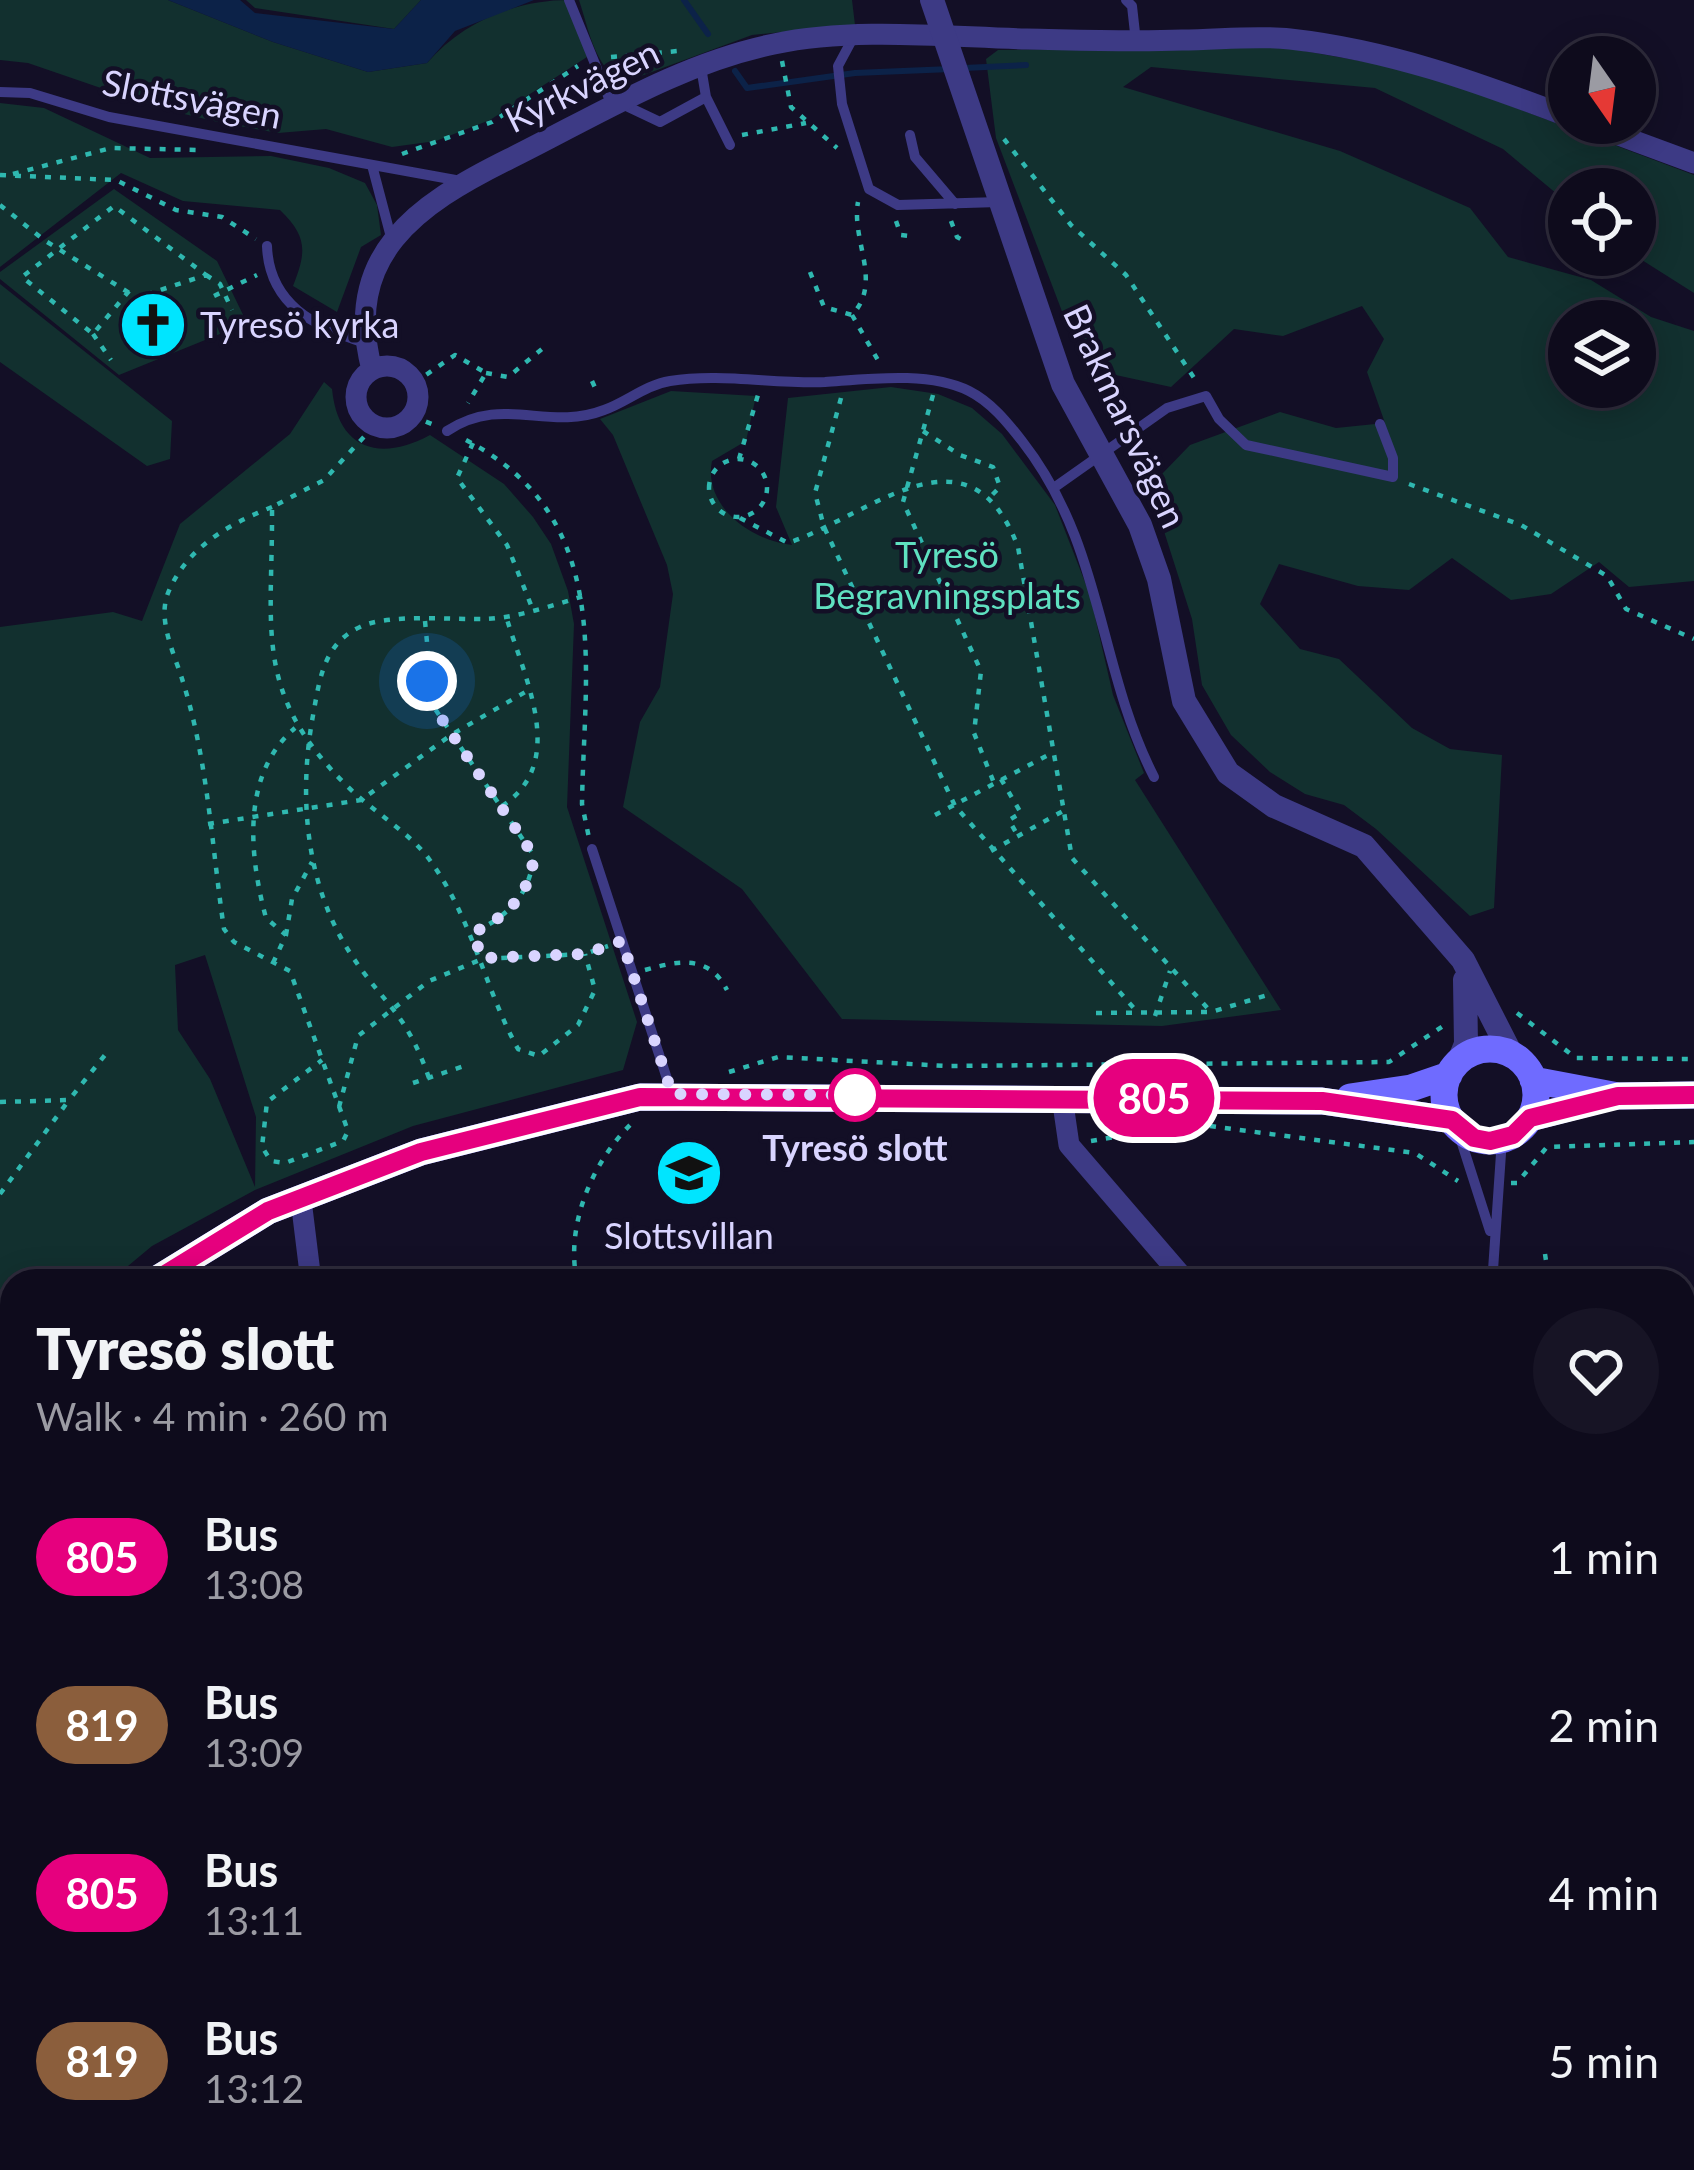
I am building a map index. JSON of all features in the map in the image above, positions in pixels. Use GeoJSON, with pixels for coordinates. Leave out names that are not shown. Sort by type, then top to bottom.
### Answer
{"type":"FeatureCollection","features":[{"type":"Feature","properties":{"kind":"main road"},"geometry":{"type":"LineString","coordinates":[[1322,1101],[1411,1088],[1486,1049],[1511,1054],[1533,1080],[1536,1095],[1530,1118]]}},
{"type":"Feature","properties":{"kind":"main road"},"geometry":{"type":"LineString","coordinates":[[1454,1068],[1444,1094],[1455,1124]]}},
{"type":"Feature","properties":{"kind":"main road"},"geometry":{"type":"LineString","coordinates":[[1533,1080],[1618,1096],[1694,1095]]}},
{"type":"Feature","properties":{"kind":"main road"},"geometry":{"type":"LineString","coordinates":[[174,1269],[268,1211],[421,1152],[640,1097],[1322,1101],[1455,1124],[1474,1138],[1502,1139],[1530,1118],[1618,1096]]}},
{"type":"Feature","properties":{"kind":"street","name":"Brakmarsvägen"},"geometry":{"type":"LineString","coordinates":[[932,0],[1064,384],[1140,525],[1159,579],[1184,701],[1228,773],[1274,806],[1364,846],[1463,960],[1478,1016],[1511,1054]]}},
{"type":"Feature","properties":{"kind":"street","name":"Kyrkvägen"},"geometry":{"type":"LineString","coordinates":[[374,426],[361,415],[356,398],[360,382],[372,370],[365,343],[366,287],[392,241],[423,209],[464,181],[616,106],[695,57],[777,43],[943,34],[1136,42],[1287,38],[1424,63],[1548,108]]}},
{"type":"Feature","properties":{"kind":"street"},"geometry":{"type":"LineString","coordinates":[[1643,144],[1694,163]]}},
{"type":"Feature","properties":{"kind":"street"},"geometry":{"type":"LineString","coordinates":[[372,370],[393,367],[414,383],[418,402],[412,416],[389,428],[374,426]]}},
{"type":"Feature","properties":{"kind":"street","name":"Brakmarsvägen"},"geometry":{"type":"LineString","coordinates":[[1454,1068],[1478,1016]]}},
{"type":"Feature","properties":{"kind":"street"},"geometry":{"type":"LineString","coordinates":[[1062,1097],[1069,1145],[1176,1269]]}},
{"type":"Feature","properties":{"kind":"street"},"geometry":{"type":"LineString","coordinates":[[301,1200],[310,1269]]}},
{"type":"Feature","properties":{"kind":"lane"},"geometry":{"type":"LineString","coordinates":[[569,0],[589,59],[616,106],[660,122],[706,97]]}},
{"type":"Feature","properties":{"kind":"lane"},"geometry":{"type":"LineString","coordinates":[[1126,0],[1132,5],[1136,42]]}},
{"type":"Feature","properties":{"kind":"lane"},"geometry":{"type":"LineString","coordinates":[[854,38],[838,66],[869,188],[898,205],[999,202]]}},
{"type":"Feature","properties":{"kind":"lane"},"geometry":{"type":"LineString","coordinates":[[695,57],[706,97],[734,140]]}},
{"type":"Feature","properties":{"kind":"lane","name":"Slottsvägen"},"geometry":{"type":"LineString","coordinates":[[0,92],[30,93],[109,117],[284,147],[373,169],[464,181]]}},
{"type":"Feature","properties":{"kind":"lane"},"geometry":{"type":"LineString","coordinates":[[910,134],[915,157],[955,204]]}},
{"type":"Feature","properties":{"kind":"lane"},"geometry":{"type":"LineString","coordinates":[[373,169],[392,241]]}},
{"type":"Feature","properties":{"kind":"lane"},"geometry":{"type":"LineString","coordinates":[[267,246],[268,269],[294,311],[365,343]]}},
{"type":"Feature","properties":{"kind":"lane"},"geometry":{"type":"LineString","coordinates":[[446,431],[471,415],[490,411],[583,416],[673,380],[889,379],[967,390],[1004,418],[1055,487],[1079,542],[1128,715],[1154,777]]}},
{"type":"Feature","properties":{"kind":"lane"},"geometry":{"type":"LineString","coordinates":[[1055,487],[1167,408],[1206,396],[1219,419],[1246,445],[1393,477],[1393,458],[1380,424]]}},
{"type":"Feature","properties":{"kind":"lane"},"geometry":{"type":"LineString","coordinates":[[592,848],[672,1094]]}},
{"type":"Feature","properties":{"kind":"lane"},"geometry":{"type":"LineString","coordinates":[[1455,1124],[1492,1234]]}},
{"type":"Feature","properties":{"kind":"lane"},"geometry":{"type":"LineString","coordinates":[[1493,1269],[1502,1139]]}},
{"type":"Feature","properties":{"kind":"path"},"geometry":{"type":"LineString","coordinates":[[387,154],[440,144],[492,122],[589,59],[695,57]]}},
{"type":"Feature","properties":{"kind":"path"},"geometry":{"type":"LineString","coordinates":[[785,75],[790,100],[806,123],[837,148]]}},
{"type":"Feature","properties":{"kind":"path"},"geometry":{"type":"LineString","coordinates":[[734,140],[806,123]]}},
{"type":"Feature","properties":{"kind":"path"},"geometry":{"type":"LineString","coordinates":[[996,133],[1031,168],[1071,225],[1085,240],[1096,242],[1126,275],[1206,396]]}},
{"type":"Feature","properties":{"kind":"path"},"geometry":{"type":"LineString","coordinates":[[13,174],[111,148],[218,149]]}},
{"type":"Feature","properties":{"kind":"path"},"geometry":{"type":"LineString","coordinates":[[0,175],[116,180],[176,210],[222,217],[267,246]]}},
{"type":"Feature","properties":{"kind":"path"},"geometry":{"type":"LineString","coordinates":[[852,315],[864,302],[868,274],[856,205],[869,188]]}},
{"type":"Feature","properties":{"kind":"path"},"geometry":{"type":"LineString","coordinates":[[0,205],[56,248],[147,304]]}},
{"type":"Feature","properties":{"kind":"path"},"geometry":{"type":"LineString","coordinates":[[111,360],[94,334],[22,278],[114,206],[206,275],[224,292],[232,310]]}},
{"type":"Feature","properties":{"kind":"path"},"geometry":{"type":"LineString","coordinates":[[896,220],[901,235],[910,236]]}},
{"type":"Feature","properties":{"kind":"path"},"geometry":{"type":"LineString","coordinates":[[951,221],[956,237],[968,243]]}},
{"type":"Feature","properties":{"kind":"path"},"geometry":{"type":"LineString","coordinates":[[214,296],[268,269]]}},
{"type":"Feature","properties":{"kind":"path"},"geometry":{"type":"LineString","coordinates":[[810,272],[824,307],[852,315],[889,379]]}},
{"type":"Feature","properties":{"kind":"path"},"geometry":{"type":"LineString","coordinates":[[139,297],[206,275]]}},
{"type":"Feature","properties":{"kind":"path"},"geometry":{"type":"LineString","coordinates":[[94,334],[129,291]]}},
{"type":"Feature","properties":{"kind":"path"},"geometry":{"type":"LineString","coordinates":[[414,383],[455,355],[486,373],[508,376],[542,349]]}},
{"type":"Feature","properties":{"kind":"path"},"geometry":{"type":"LineString","coordinates":[[471,415],[468,402],[486,373]]}},
{"type":"Feature","properties":{"kind":"path"},"geometry":{"type":"LineString","coordinates":[[845,381],[815,493],[824,527],[954,804],[1139,1014]]}},
{"type":"Feature","properties":{"kind":"path"},"geometry":{"type":"LineString","coordinates":[[740,459],[762,383]]}},
{"type":"Feature","properties":{"kind":"path"},"geometry":{"type":"LineString","coordinates":[[937,383],[903,502],[981,671],[974,733],[998,781],[1021,813],[1009,820],[1018,836]]}},
{"type":"Feature","properties":{"kind":"path"},"geometry":{"type":"LineString","coordinates":[[412,416],[473,443],[531,490],[566,540],[584,596],[582,804],[592,848]]}},
{"type":"Feature","properties":{"kind":"path"},"geometry":{"type":"LineString","coordinates":[[322,1060],[267,1102],[262,1147],[272,1161],[285,1163],[343,1141],[348,1131],[290,971],[234,942],[224,929],[185,689],[164,619],[167,595],[193,555],[214,536],[323,480],[374,426]]}},
{"type":"Feature","properties":{"kind":"path"},"geometry":{"type":"LineString","coordinates":[[923,430],[993,467],[1000,487],[989,498]]}},
{"type":"Feature","properties":{"kind":"path"},"geometry":{"type":"LineString","coordinates":[[473,443],[457,478],[507,545],[533,610]]}},
{"type":"Feature","properties":{"kind":"path"},"geometry":{"type":"LineString","coordinates":[[740,518],[764,502],[767,483],[758,466],[740,459],[721,464],[708,488],[714,507],[788,543],[906,487],[951,482],[998,505],[1018,547],[1072,858],[1211,1012]]}},
{"type":"Feature","properties":{"kind":"path"},"geometry":{"type":"LineString","coordinates":[[1393,477],[1521,525],[1607,576],[1626,609],[1694,639]]}},
{"type":"Feature","properties":{"kind":"path"},"geometry":{"type":"LineString","coordinates":[[272,507],[270,653],[295,728],[361,800],[428,856],[473,933],[518,1049],[538,1056],[578,1025],[595,990],[585,954]]}},
{"type":"Feature","properties":{"kind":"path"},"geometry":{"type":"LineString","coordinates":[[429,1078],[415,1036],[396,1006],[352,956],[312,862],[305,810],[307,746],[327,654],[358,627],[506,616],[584,596]]}},
{"type":"Feature","properties":{"kind":"path"},"geometry":{"type":"LineString","coordinates":[[502,806],[531,781],[538,765],[536,719],[506,616]]}},
{"type":"Feature","properties":{"kind":"path"},"geometry":{"type":"LineString","coordinates":[[425,621],[427,681],[433,706],[534,856],[531,883],[518,902],[473,933]]}},
{"type":"Feature","properties":{"kind":"path"},"geometry":{"type":"LineString","coordinates":[[208,824],[361,800],[451,735],[527,691]]}},
{"type":"Feature","properties":{"kind":"path"},"geometry":{"type":"LineString","coordinates":[[286,935],[266,918],[252,818],[272,751],[295,728]]}},
{"type":"Feature","properties":{"kind":"path"},"geometry":{"type":"LineString","coordinates":[[935,815],[1053,753]]}},
{"type":"Feature","properties":{"kind":"path"},"geometry":{"type":"LineString","coordinates":[[991,851],[1064,811]]}},
{"type":"Feature","properties":{"kind":"path"},"geometry":{"type":"LineString","coordinates":[[273,963],[286,935],[292,899],[312,862]]}},
{"type":"Feature","properties":{"kind":"path"},"geometry":{"type":"LineString","coordinates":[[339,1107],[358,1036],[429,981],[482,958],[585,954],[622,941]]}},
{"type":"Feature","properties":{"kind":"path"},"geometry":{"type":"LineString","coordinates":[[633,974],[696,962],[717,971],[727,990]]}},
{"type":"Feature","properties":{"kind":"path"},"geometry":{"type":"LineString","coordinates":[[1155,1016],[1171,968]]}},
{"type":"Feature","properties":{"kind":"path"},"geometry":{"type":"LineString","coordinates":[[1096,1013],[1211,1012],[1270,994]]}},
{"type":"Feature","properties":{"kind":"path"},"geometry":{"type":"LineString","coordinates":[[725,1073],[778,1057],[948,1066],[1389,1062],[1454,1018],[1516,1012],[1576,1058],[1694,1059]]}},
{"type":"Feature","properties":{"kind":"path"},"geometry":{"type":"LineString","coordinates":[[0,1194],[105,1055]]}},
{"type":"Feature","properties":{"kind":"path"},"geometry":{"type":"LineString","coordinates":[[412,1083],[464,1066]]}},
{"type":"Feature","properties":{"kind":"path"},"geometry":{"type":"LineString","coordinates":[[575,1269],[571,1240],[582,1205],[614,1140],[643,1112],[640,1097]]}},
{"type":"Feature","properties":{"kind":"path"},"geometry":{"type":"LineString","coordinates":[[0,1102],[69,1100]]}},
{"type":"Feature","properties":{"kind":"path"},"geometry":{"type":"LineString","coordinates":[[1069,1145],[1189,1125]]}},
{"type":"Feature","properties":{"kind":"path"},"geometry":{"type":"LineString","coordinates":[[1207,1126],[1414,1153],[1456,1180],[1473,1181]]}},
{"type":"Feature","properties":{"kind":"path"},"geometry":{"type":"LineString","coordinates":[[1496,1182],[1517,1183],[1546,1147],[1694,1142]]}},
{"type":"Feature","properties":{"kind":"path"},"geometry":{"type":"LineString","coordinates":[[1546,1254],[1548,1269]]}},
{"type":"Feature","properties":{"kind":"green space"},"geometry":{"type":"Polygon","coordinates":[[[0,0],[168,0],[273,42],[368,72],[427,63],[457,36],[510,9],[569,0],[587,57],[490,120],[436,141],[392,147],[326,129],[278,133],[222,123],[159,108],[28,63],[0,60],[0,0]]]}},
{"type":"Feature","properties":{"kind":"green space"},"geometry":{"type":"Polygon","coordinates":[[[246,0],[421,0],[394,29],[255,8],[246,0]]]}},
{"type":"Feature","properties":{"kind":"green space"},"geometry":{"type":"Polygon","coordinates":[[[579,0],[852,0],[855,25],[752,35],[622,83],[599,57],[579,0]]]}},
{"type":"Feature","properties":{"kind":"green space"},"geometry":{"type":"Polygon","coordinates":[[[1270,45],[1418,71],[1548,120],[1548,144],[1612,144],[1694,175],[1694,293],[1656,269],[1656,168],[1548,168],[1548,186],[1503,149],[1375,88],[1151,67],[1123,87],[1340,151],[1470,208],[1508,257],[1548,268],[1548,276],[1591,280],[1623,300],[1548,300],[1548,408],[1656,408],[1656,319],[1694,331],[1694,581],[1629,587],[1599,562],[1551,594],[1511,600],[1452,558],[1409,590],[1358,586],[1279,564],[1260,604],[1300,649],[1339,659],[1412,728],[1450,749],[1502,755],[1494,908],[1470,916],[1376,829],[1344,805],[1305,794],[1270,772],[1231,735],[1202,685],[1192,619],[1162,525],[1162,474],[1190,445],[1280,412],[1336,428],[1385,423],[1367,372],[1384,339],[1362,306],[1283,336],[1234,329],[1171,387],[1111,374],[1063,314],[996,138],[986,59],[998,50],[1270,45]]]}},
{"type":"Feature","properties":{"kind":"green space"},"geometry":{"type":"Polygon","coordinates":[[[0,103],[44,108],[150,158],[271,156],[329,168],[365,183],[377,205],[381,235],[361,247],[337,312],[293,286],[302,245],[280,210],[183,201],[121,173],[0,267],[0,103]]]}},
{"type":"Feature","properties":{"kind":"green space"},"geometry":{"type":"Polygon","coordinates":[[[114,189],[217,261],[247,323],[119,375],[0,279],[0,272],[114,189]]]}},
{"type":"Feature","properties":{"kind":"green space"},"geometry":{"type":"Polygon","coordinates":[[[0,284],[172,421],[170,459],[147,466],[0,362],[0,284]]]}},
{"type":"Feature","properties":{"kind":"green space"},"geometry":{"type":"Polygon","coordinates":[[[324,382],[332,389],[343,426],[365,445],[394,448],[430,435],[504,484],[551,544],[568,591],[574,624],[567,807],[637,1022],[623,1070],[413,1126],[255,1190],[152,1246],[124,1269],[0,1269],[0,627],[113,612],[142,621],[180,524],[290,434],[324,382]],[[205,955],[175,965],[178,1030],[210,1079],[255,1187],[256,1117],[205,955]]]}},
{"type":"Feature","properties":{"kind":"green space","name":"Tyresö Begravningsplats"},"geometry":{"type":"Polygon","coordinates":[[[891,387],[938,394],[972,408],[1002,434],[1055,505],[1090,595],[1113,695],[1144,773],[1135,780],[1281,1010],[1162,1026],[842,1019],[742,889],[623,807],[640,722],[660,687],[673,594],[667,565],[613,435],[600,419],[671,391],[756,396],[746,441],[712,461],[711,477],[732,518],[760,536],[792,545],[776,507],[788,398],[891,387]]]}},
{"type":"Feature","properties":{"kind":"water"},"geometry":{"type":"Polygon","coordinates":[[[168,0],[240,0],[255,13],[394,29],[421,0],[534,0],[455,31],[427,63],[368,72],[273,42],[168,0]]]}},
{"type":"Feature","properties":{"kind":"waterway"},"geometry":{"type":"LineString","coordinates":[[684,0],[708,34]]}},
{"type":"Feature","properties":{"kind":"waterway"},"geometry":{"type":"LineString","coordinates":[[964,68],[1026,65]]}},
{"type":"Feature","properties":{"kind":"waterway"},"geometry":{"type":"LineString","coordinates":[[735,71],[747,88],[855,73],[951,69]]}},
{"type":"Feature","properties":{"kind":"bus line","name":"805"},"geometry":{"type":"LineString","coordinates":[[170,1269],[268,1211],[421,1152],[569,1111],[640,1097],[1322,1101],[1452,1120],[1474,1138],[1490,1141],[1513,1135],[1530,1118],[1618,1096],[1694,1095]]}},
{"type":"Feature","properties":{"kind":"place","name":"Tyresö kyrka"},"geometry":{"type":"Point","coordinates":[153,325]}},
{"type":"Feature","properties":{"kind":"place","name":"Tyresö slott"},"geometry":{"type":"Point","coordinates":[855,1095]}},
{"type":"Feature","properties":{"kind":"place","name":"Slottsvillan"},"geometry":{"type":"Point","coordinates":[689,1173]}},
{"type":"Feature","properties":{"kind":"route"},"geometry":{"type":"LineString","coordinates":[[427,681],[433,706],[534,856],[531,883],[518,902],[473,933],[482,958],[585,954],[622,941],[672,1094],[855,1095]]}}]}
